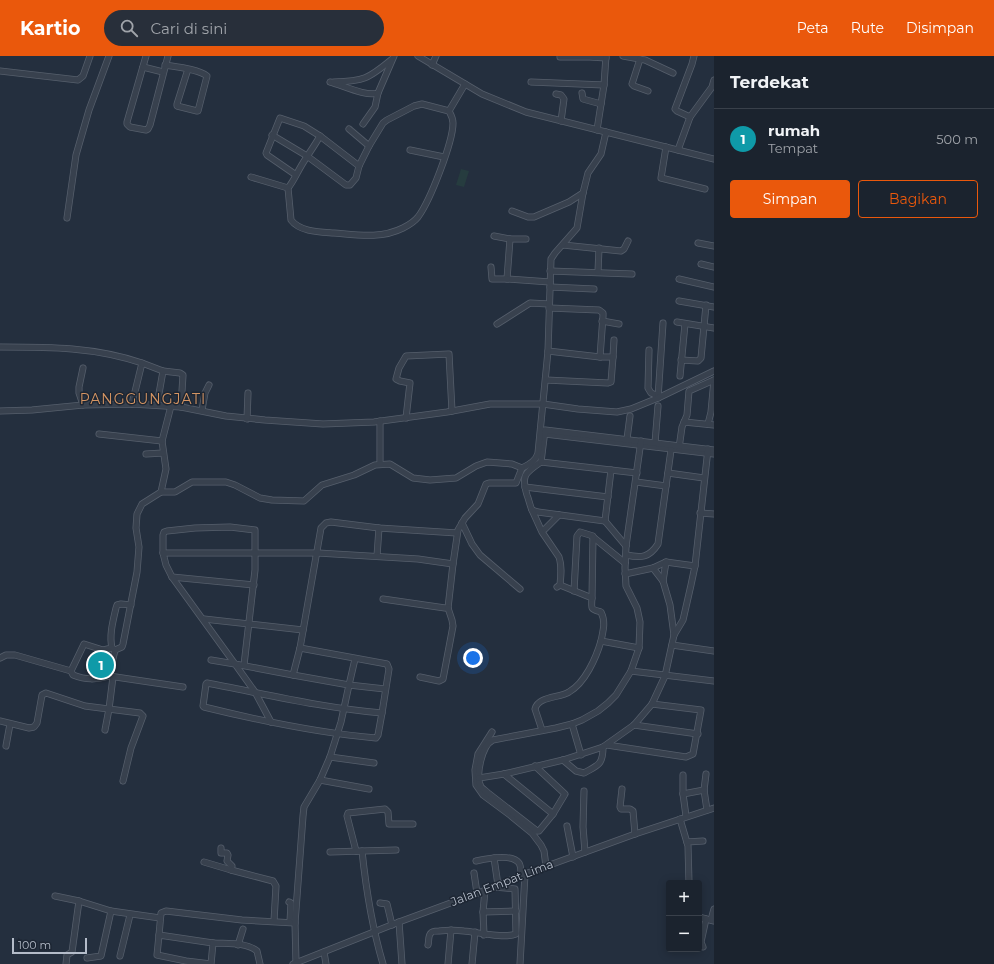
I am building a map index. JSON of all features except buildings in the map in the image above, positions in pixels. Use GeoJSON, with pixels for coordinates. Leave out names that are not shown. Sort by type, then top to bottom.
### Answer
{"type":"FeatureCollection","features":[{"type":"Feature","properties":{"kind":"street"},"geometry":{"type":"LineString","coordinates":[[0,71],[78,80],[83,76],[90,56]]}},
{"type":"Feature","properties":{"kind":"street"},"geometry":{"type":"LineString","coordinates":[[67,218],[76,155],[89,110],[110,56]]}},
{"type":"Feature","properties":{"kind":"street"},"geometry":{"type":"LineString","coordinates":[[146,56],[127,122],[130,127],[146,130],[148,129],[168,56]]}},
{"type":"Feature","properties":{"kind":"street"},"geometry":{"type":"LineString","coordinates":[[418,56],[482,94],[526,112],[561,122],[714,159]]}},
{"type":"Feature","properties":{"kind":"street"},"geometry":{"type":"LineString","coordinates":[[432,65],[436,56]]}},
{"type":"Feature","properties":{"kind":"street"},"geometry":{"type":"LineString","coordinates":[[623,56],[640,59],[673,73]]}},
{"type":"Feature","properties":{"kind":"street"},"geometry":{"type":"LineString","coordinates":[[690,117],[676,111],[675,109],[694,56]]}},
{"type":"Feature","properties":{"kind":"street"},"geometry":{"type":"LineString","coordinates":[[560,57],[606,57],[604,84],[597,130]]}},
{"type":"Feature","properties":{"kind":"street"},"geometry":{"type":"LineString","coordinates":[[378,93],[368,93],[330,82],[356,81],[368,77],[393,58]]}},
{"type":"Feature","properties":{"kind":"street"},"geometry":{"type":"LineString","coordinates":[[363,124],[376,107],[378,93],[393,58]]}},
{"type":"Feature","properties":{"kind":"street"},"geometry":{"type":"LineString","coordinates":[[640,59],[632,84],[648,91]]}},
{"type":"Feature","properties":{"kind":"street"},"geometry":{"type":"LineString","coordinates":[[165,65],[188,69],[207,76],[197,111],[178,106],[177,104],[188,69]]}},
{"type":"Feature","properties":{"kind":"street"},"geometry":{"type":"LineString","coordinates":[[143,67],[163,72]]}},
{"type":"Feature","properties":{"kind":"street"},"geometry":{"type":"LineString","coordinates":[[678,150],[690,117],[712,87],[714,80]]}},
{"type":"Feature","properties":{"kind":"street"},"geometry":{"type":"LineString","coordinates":[[531,82],[604,84]]}},
{"type":"Feature","properties":{"kind":"street"},"geometry":{"type":"LineString","coordinates":[[320,136],[288,188],[291,220],[294,224],[318,232],[360,236],[381,235],[404,228],[419,216],[435,183],[452,129],[453,119],[450,111],[465,84]]}},
{"type":"Feature","properties":{"kind":"street"},"geometry":{"type":"LineString","coordinates":[[582,93],[583,99],[601,104]]}},
{"type":"Feature","properties":{"kind":"street"},"geometry":{"type":"LineString","coordinates":[[556,94],[561,95],[564,99],[561,122]]}},
{"type":"Feature","properties":{"kind":"street"},"geometry":{"type":"LineString","coordinates":[[272,135],[307,156],[346,185],[352,184],[356,178],[359,166],[369,146],[383,123],[391,117],[414,106],[426,105],[450,111]]}},
{"type":"Feature","properties":{"kind":"street"},"geometry":{"type":"LineString","coordinates":[[296,175],[266,155],[272,135],[280,118],[304,126],[320,136],[359,166]]}},
{"type":"Feature","properties":{"kind":"street"},"geometry":{"type":"LineString","coordinates":[[349,129],[369,146]]}},
{"type":"Feature","properties":{"kind":"street"},"geometry":{"type":"LineString","coordinates":[[420,676],[439,681],[443,679],[453,626],[448,608],[453,564],[457,533],[462,523],[478,504],[486,484],[489,482],[516,483],[522,468],[533,462],[537,456],[546,380],[550,271],[552,256],[564,245],[577,228],[588,174],[601,154],[606,132]]}},
{"type":"Feature","properties":{"kind":"street"},"geometry":{"type":"LineString","coordinates":[[666,147],[661,178],[705,188]]}},
{"type":"Feature","properties":{"kind":"street"},"geometry":{"type":"LineString","coordinates":[[410,150],[444,157]]}},
{"type":"Feature","properties":{"kind":"street"},"geometry":{"type":"LineString","coordinates":[[250,177],[288,188]]}},
{"type":"Feature","properties":{"kind":"street"},"geometry":{"type":"LineString","coordinates":[[512,211],[528,217],[534,217],[569,202],[583,193]]}},
{"type":"Feature","properties":{"kind":"street"},"geometry":{"type":"LineString","coordinates":[[494,236],[526,240]]}},
{"type":"Feature","properties":{"kind":"street"},"geometry":{"type":"LineString","coordinates":[[507,279],[510,239]]}},
{"type":"Feature","properties":{"kind":"street"},"geometry":{"type":"LineString","coordinates":[[564,245],[621,251],[624,249],[628,241]]}},
{"type":"Feature","properties":{"kind":"street"},"geometry":{"type":"LineString","coordinates":[[698,243],[714,246]]}},
{"type":"Feature","properties":{"kind":"street"},"geometry":{"type":"LineString","coordinates":[[598,272],[599,248]]}},
{"type":"Feature","properties":{"kind":"street"},"geometry":{"type":"LineString","coordinates":[[701,264],[714,267]]}},
{"type":"Feature","properties":{"kind":"street"},"geometry":{"type":"LineString","coordinates":[[491,267],[492,279],[507,279],[594,289]]}},
{"type":"Feature","properties":{"kind":"street"},"geometry":{"type":"LineString","coordinates":[[550,271],[632,274]]}},
{"type":"Feature","properties":{"kind":"street"},"geometry":{"type":"LineString","coordinates":[[679,278],[714,287]]}},
{"type":"Feature","properties":{"kind":"street"},"geometry":{"type":"LineString","coordinates":[[679,301],[712,305],[704,327],[701,358],[698,360],[681,360]]}},
{"type":"Feature","properties":{"kind":"street"},"geometry":{"type":"LineString","coordinates":[[497,324],[530,303],[599,310],[603,313],[600,357]]}},
{"type":"Feature","properties":{"kind":"street"},"geometry":{"type":"LineString","coordinates":[[602,321],[619,324]]}},
{"type":"Feature","properties":{"kind":"street"},"geometry":{"type":"LineString","coordinates":[[676,322],[714,328]]}},
{"type":"Feature","properties":{"kind":"street"},"geometry":{"type":"LineString","coordinates":[[658,397],[663,323]]}},
{"type":"Feature","properties":{"kind":"street"},"geometry":{"type":"LineString","coordinates":[[680,376],[685,324]]}},
{"type":"Feature","properties":{"kind":"street"},"geometry":{"type":"LineString","coordinates":[[546,380],[611,382],[614,340]]}},
{"type":"Feature","properties":{"kind":"street"},"geometry":{"type":"LineString","coordinates":[[1,347],[60,347],[92,351],[122,356],[163,371],[180,373],[183,375],[181,407]]}},
{"type":"Feature","properties":{"kind":"street"},"geometry":{"type":"LineString","coordinates":[[649,350],[648,388],[651,394],[658,397]]}},
{"type":"Feature","properties":{"kind":"street"},"geometry":{"type":"LineString","coordinates":[[548,351],[613,357]]}},
{"type":"Feature","properties":{"kind":"street"},"geometry":{"type":"LineString","coordinates":[[406,418],[410,383],[397,380],[396,376],[406,356],[449,354],[452,411]]}},
{"type":"Feature","properties":{"kind":"street"},"geometry":{"type":"LineString","coordinates":[[132,404],[142,363]]}},
{"type":"Feature","properties":{"kind":"street"},"geometry":{"type":"LineString","coordinates":[[82,368],[79,387],[83,405]]}},
{"type":"Feature","properties":{"kind":"street"},"geometry":{"type":"LineString","coordinates":[[157,405],[163,371]]}},
{"type":"Feature","properties":{"kind":"street"},"geometry":{"type":"LineString","coordinates":[[0,411],[32,410],[83,405],[157,405],[202,410],[246,419],[323,424],[350,424],[406,418],[490,404],[543,404],[578,409],[617,412],[630,409],[714,371]]}},
{"type":"Feature","properties":{"kind":"street"},"geometry":{"type":"LineString","coordinates":[[679,448],[689,391],[714,380],[711,425],[684,422]]}},
{"type":"Feature","properties":{"kind":"street"},"geometry":{"type":"LineString","coordinates":[[202,410],[204,397],[209,385]]}},
{"type":"Feature","properties":{"kind":"street"},"geometry":{"type":"LineString","coordinates":[[246,419],[248,393]]}},
{"type":"Feature","properties":{"kind":"street"},"geometry":{"type":"LineString","coordinates":[[162,492],[166,469],[162,441],[171,406]]}},
{"type":"Feature","properties":{"kind":"street"},"geometry":{"type":"LineString","coordinates":[[655,443],[658,406]]}},
{"type":"Feature","properties":{"kind":"street"},"geometry":{"type":"LineString","coordinates":[[627,439],[630,416]]}},
{"type":"Feature","properties":{"kind":"street"},"geometry":{"type":"LineString","coordinates":[[380,421],[380,464]]}},
{"type":"Feature","properties":{"kind":"street"},"geometry":{"type":"LineString","coordinates":[[545,432],[641,444],[671,450],[679,448]]}},
{"type":"Feature","properties":{"kind":"street"},"geometry":{"type":"LineString","coordinates":[[545,432],[627,439],[641,444],[655,443],[714,454]]}},
{"type":"Feature","properties":{"kind":"street"},"geometry":{"type":"LineString","coordinates":[[541,462],[545,432]]}},
{"type":"Feature","properties":{"kind":"street"},"geometry":{"type":"LineString","coordinates":[[99,434],[162,441]]}},
{"type":"Feature","properties":{"kind":"street"},"geometry":{"type":"LineString","coordinates":[[535,766],[565,794],[553,814],[539,831],[484,790],[481,786],[479,778],[480,764],[485,749],[491,741],[572,724],[598,711],[616,695],[631,671],[639,648],[640,622],[634,602],[626,586],[625,563],[626,546],[641,444]]}},
{"type":"Feature","properties":{"kind":"street"},"geometry":{"type":"LineString","coordinates":[[626,555],[642,557],[652,551],[658,544],[671,450]]}},
{"type":"Feature","properties":{"kind":"street"},"geometry":{"type":"LineString","coordinates":[[707,452],[714,450]]}},
{"type":"Feature","properties":{"kind":"street"},"geometry":{"type":"LineString","coordinates":[[479,778],[504,774],[563,760],[605,746],[634,725],[652,704],[665,676],[674,636],[683,620],[695,566],[707,452]]}},
{"type":"Feature","properties":{"kind":"street"},"geometry":{"type":"LineString","coordinates":[[146,454],[163,453]]}},
{"type":"Feature","properties":{"kind":"street"},"geometry":{"type":"LineString","coordinates":[[72,671],[84,644],[103,650],[122,647],[136,581],[139,543],[136,528],[137,514],[142,504],[162,492],[175,492],[192,482],[226,482],[231,483],[260,498],[304,501],[322,485],[354,475],[380,464],[390,464],[413,478],[430,480],[456,478],[486,462],[512,464],[522,468]]}},
{"type":"Feature","properties":{"kind":"street"},"geometry":{"type":"LineString","coordinates":[[592,598],[559,586],[562,573],[559,557],[542,532],[532,510],[525,487],[525,474],[541,462],[637,473]]}},
{"type":"Feature","properties":{"kind":"street"},"geometry":{"type":"LineString","coordinates":[[604,521],[611,470]]}},
{"type":"Feature","properties":{"kind":"street"},"geometry":{"type":"LineString","coordinates":[[668,473],[704,478]]}},
{"type":"Feature","properties":{"kind":"street"},"geometry":{"type":"LineString","coordinates":[[636,482],[666,486]]}},
{"type":"Feature","properties":{"kind":"street"},"geometry":{"type":"LineString","coordinates":[[525,487],[608,497]]}},
{"type":"Feature","properties":{"kind":"street"},"geometry":{"type":"LineString","coordinates":[[532,510],[604,521],[626,546]]}},
{"type":"Feature","properties":{"kind":"street"},"geometry":{"type":"LineString","coordinates":[[700,513],[714,514]]}},
{"type":"Feature","properties":{"kind":"street"},"geometry":{"type":"LineString","coordinates":[[545,529],[558,514]]}},
{"type":"Feature","properties":{"kind":"street"},"geometry":{"type":"LineString","coordinates":[[293,675],[300,648],[322,528],[326,523],[457,533]]}},
{"type":"Feature","properties":{"kind":"street"},"geometry":{"type":"LineString","coordinates":[[462,523],[472,544],[480,555],[520,589]]}},
{"type":"Feature","properties":{"kind":"street"},"geometry":{"type":"LineString","coordinates":[[244,666],[254,585],[256,552],[255,530],[230,527],[195,528],[164,532],[163,553],[166,565],[172,577],[255,692],[271,722]]}},
{"type":"Feature","properties":{"kind":"street"},"geometry":{"type":"LineString","coordinates":[[378,556],[379,528]]}},
{"type":"Feature","properties":{"kind":"street"},"geometry":{"type":"LineString","coordinates":[[574,591],[578,533],[580,532],[592,535],[625,563]]}},
{"type":"Feature","properties":{"kind":"street"},"geometry":{"type":"LineString","coordinates":[[542,730],[535,709],[537,703],[569,693],[592,666],[601,641],[604,623],[603,615],[601,612],[593,610],[592,608],[593,537]]}},
{"type":"Feature","properties":{"kind":"street"},"geometry":{"type":"LineString","coordinates":[[163,553],[318,553],[418,559],[453,564]]}},
{"type":"Feature","properties":{"kind":"street"},"geometry":{"type":"LineString","coordinates":[[625,574],[653,568],[666,562],[695,566]]}},
{"type":"Feature","properties":{"kind":"street"},"geometry":{"type":"LineString","coordinates":[[663,581],[666,562]]}},
{"type":"Feature","properties":{"kind":"street"},"geometry":{"type":"LineString","coordinates":[[653,568],[663,581],[670,605],[674,636]]}},
{"type":"Feature","properties":{"kind":"street"},"geometry":{"type":"LineString","coordinates":[[172,577],[254,585]]}},
{"type":"Feature","properties":{"kind":"street"},"geometry":{"type":"LineString","coordinates":[[383,599],[448,608]]}},
{"type":"Feature","properties":{"kind":"street"},"geometry":{"type":"LineString","coordinates":[[105,730],[109,709],[114,649],[112,626],[117,605],[131,605]]}},
{"type":"Feature","properties":{"kind":"street"},"geometry":{"type":"LineString","coordinates":[[204,620],[303,630]]}},
{"type":"Feature","properties":{"kind":"street"},"geometry":{"type":"LineString","coordinates":[[672,620],[683,620]]}},
{"type":"Feature","properties":{"kind":"street"},"geometry":{"type":"LineString","coordinates":[[601,641],[639,648]]}},
{"type":"Feature","properties":{"kind":"street"},"geometry":{"type":"LineString","coordinates":[[672,645],[714,651]]}},
{"type":"Feature","properties":{"kind":"street"},"geometry":{"type":"LineString","coordinates":[[300,648],[387,664],[389,668],[378,738],[359,737],[271,722],[203,706],[207,683],[344,708],[382,712]]}},
{"type":"Feature","properties":{"kind":"street"},"geometry":{"type":"LineString","coordinates":[[0,658],[6,655],[15,655],[72,671],[73,675],[88,680],[111,676],[184,687]]}},
{"type":"Feature","properties":{"kind":"street"},"geometry":{"type":"LineString","coordinates":[[293,923],[304,807],[320,780],[330,757],[344,708],[355,659]]}},
{"type":"Feature","properties":{"kind":"street"},"geometry":{"type":"LineString","coordinates":[[211,660],[349,685],[385,689]]}},
{"type":"Feature","properties":{"kind":"street"},"geometry":{"type":"LineString","coordinates":[[631,671],[714,681]]}},
{"type":"Feature","properties":{"kind":"street"},"geometry":{"type":"LineString","coordinates":[[0,722],[31,728],[36,726],[42,695],[46,694],[85,706],[140,713],[143,716],[131,748],[122,781]]}},
{"type":"Feature","properties":{"kind":"street"},"geometry":{"type":"LineString","coordinates":[[605,746],[686,757],[693,754],[698,734],[701,710],[652,704]]}},
{"type":"Feature","properties":{"kind":"street"},"geometry":{"type":"LineString","coordinates":[[6,746],[10,724]]}},
{"type":"Feature","properties":{"kind":"street"},"geometry":{"type":"LineString","coordinates":[[572,724],[581,754]]}},
{"type":"Feature","properties":{"kind":"street"},"geometry":{"type":"LineString","coordinates":[[634,725],[698,734]]}},
{"type":"Feature","properties":{"kind":"street"},"geometry":{"type":"LineString","coordinates":[[492,732],[478,754],[476,785],[478,790],[482,795],[532,833],[544,851],[546,866]]}},
{"type":"Feature","properties":{"kind":"street"},"geometry":{"type":"LineString","coordinates":[[563,760],[576,771],[584,773],[600,763],[605,746]]}},
{"type":"Feature","properties":{"kind":"street"},"geometry":{"type":"LineString","coordinates":[[330,757],[374,763]]}},
{"type":"Feature","properties":{"kind":"street"},"geometry":{"type":"LineString","coordinates":[[504,774],[553,814]]}},
{"type":"Feature","properties":{"kind":"street"},"geometry":{"type":"LineString","coordinates":[[706,774],[704,790],[707,810]]}},
{"type":"Feature","properties":{"kind":"street"},"geometry":{"type":"LineString","coordinates":[[683,775],[683,794],[686,816]]}},
{"type":"Feature","properties":{"kind":"street"},"geometry":{"type":"LineString","coordinates":[[320,780],[369,789]]}},
{"type":"Feature","properties":{"kind":"street"},"geometry":{"type":"LineString","coordinates":[[622,789],[620,807],[621,809],[630,809],[633,811],[635,834]]}},
{"type":"Feature","properties":{"kind":"street"},"geometry":{"type":"LineString","coordinates":[[683,794],[704,790]]}},
{"type":"Feature","properties":{"kind":"street"},"geometry":{"type":"LineString","coordinates":[[584,791],[583,828],[585,852]]}},
{"type":"Feature","properties":{"kind":"street","name":"Jalan Empat Lima"},"geometry":{"type":"LineString","coordinates":[[294,963],[496,886],[523,874],[686,816],[714,808]]}},
{"type":"Feature","properties":{"kind":"street"},"geometry":{"type":"LineString","coordinates":[[383,964],[374,932],[359,851],[347,816],[348,813],[385,809],[388,812],[389,824],[413,824]]}},
{"type":"Feature","properties":{"kind":"street"},"geometry":{"type":"LineString","coordinates":[[680,819],[687,842],[689,880]]}},
{"type":"Feature","properties":{"kind":"street"},"geometry":{"type":"LineString","coordinates":[[567,826],[573,856]]}},
{"type":"Feature","properties":{"kind":"street"},"geometry":{"type":"LineString","coordinates":[[687,842],[703,841]]}},
{"type":"Feature","properties":{"kind":"street"},"geometry":{"type":"LineString","coordinates":[[221,848],[221,853],[228,853],[227,861],[232,866],[231,870]]}},
{"type":"Feature","properties":{"kind":"street"},"geometry":{"type":"LineString","coordinates":[[330,852],[396,850]]}},
{"type":"Feature","properties":{"kind":"street"},"geometry":{"type":"LineString","coordinates":[[476,861],[503,857],[518,861],[523,874],[520,964]]}},
{"type":"Feature","properties":{"kind":"street"},"geometry":{"type":"LineString","coordinates":[[428,945],[431,932],[451,930],[476,932],[484,935],[511,936],[516,934],[515,889],[496,886],[494,858]]}},
{"type":"Feature","properties":{"kind":"street"},"geometry":{"type":"LineString","coordinates":[[204,862],[273,881],[276,886],[274,921]]}},
{"type":"Feature","properties":{"kind":"street"},"geometry":{"type":"LineString","coordinates":[[474,873],[477,893]]}},
{"type":"Feature","properties":{"kind":"street"},"geometry":{"type":"LineString","coordinates":[[484,935],[483,912],[485,890]]}},
{"type":"Feature","properties":{"kind":"street"},"geometry":{"type":"LineString","coordinates":[[55,896],[130,915],[160,918]]}},
{"type":"Feature","properties":{"kind":"street"},"geometry":{"type":"LineString","coordinates":[[66,964],[67,955],[72,952],[79,902]]}},
{"type":"Feature","properties":{"kind":"street"},"geometry":{"type":"LineString","coordinates":[[289,902],[291,903],[293,923],[294,963]]}},
{"type":"Feature","properties":{"kind":"street"},"geometry":{"type":"LineString","coordinates":[[380,903],[387,904],[392,925]]}},
{"type":"Feature","properties":{"kind":"street"},"geometry":{"type":"LineString","coordinates":[[703,947],[701,942],[714,909]]}},
{"type":"Feature","properties":{"kind":"street"},"geometry":{"type":"LineString","coordinates":[[87,958],[101,956],[111,911]]}},
{"type":"Feature","properties":{"kind":"street"},"geometry":{"type":"LineString","coordinates":[[213,943],[211,964],[157,955],[161,913],[166,911],[242,920],[293,923]]}},
{"type":"Feature","properties":{"kind":"street"},"geometry":{"type":"LineString","coordinates":[[483,912],[516,911]]}},
{"type":"Feature","properties":{"kind":"street"},"geometry":{"type":"LineString","coordinates":[[120,956],[130,915]]}},
{"type":"Feature","properties":{"kind":"street"},"geometry":{"type":"LineString","coordinates":[[399,922],[402,964]]}},
{"type":"Feature","properties":{"kind":"street"},"geometry":{"type":"LineString","coordinates":[[238,945],[243,929]]}},
{"type":"Feature","properties":{"kind":"street"},"geometry":{"type":"LineString","coordinates":[[448,964],[451,930]]}},
{"type":"Feature","properties":{"kind":"street"},"geometry":{"type":"LineString","coordinates":[[472,964],[476,932]]}},
{"type":"Feature","properties":{"kind":"street"},"geometry":{"type":"LineString","coordinates":[[159,935],[254,948],[257,951],[260,964]]}},
{"type":"Feature","properties":{"kind":"street"},"geometry":{"type":"LineString","coordinates":[[324,952],[326,964]]}},
{"type":"Feature","properties":{"kind":"green space"},"geometry":{"type":"Polygon","coordinates":[[[461,169],[469,171],[464,187],[456,185],[461,169]]]}},
{"type":"Feature","properties":{"kind":"place","name":"rumah"},"geometry":{"type":"Point","coordinates":[101,665]}},
{"type":"Feature","properties":{"kind":"district","name":"PANGGUNGJATI"},"geometry":{"type":"Point","coordinates":[143,399]}}]}
